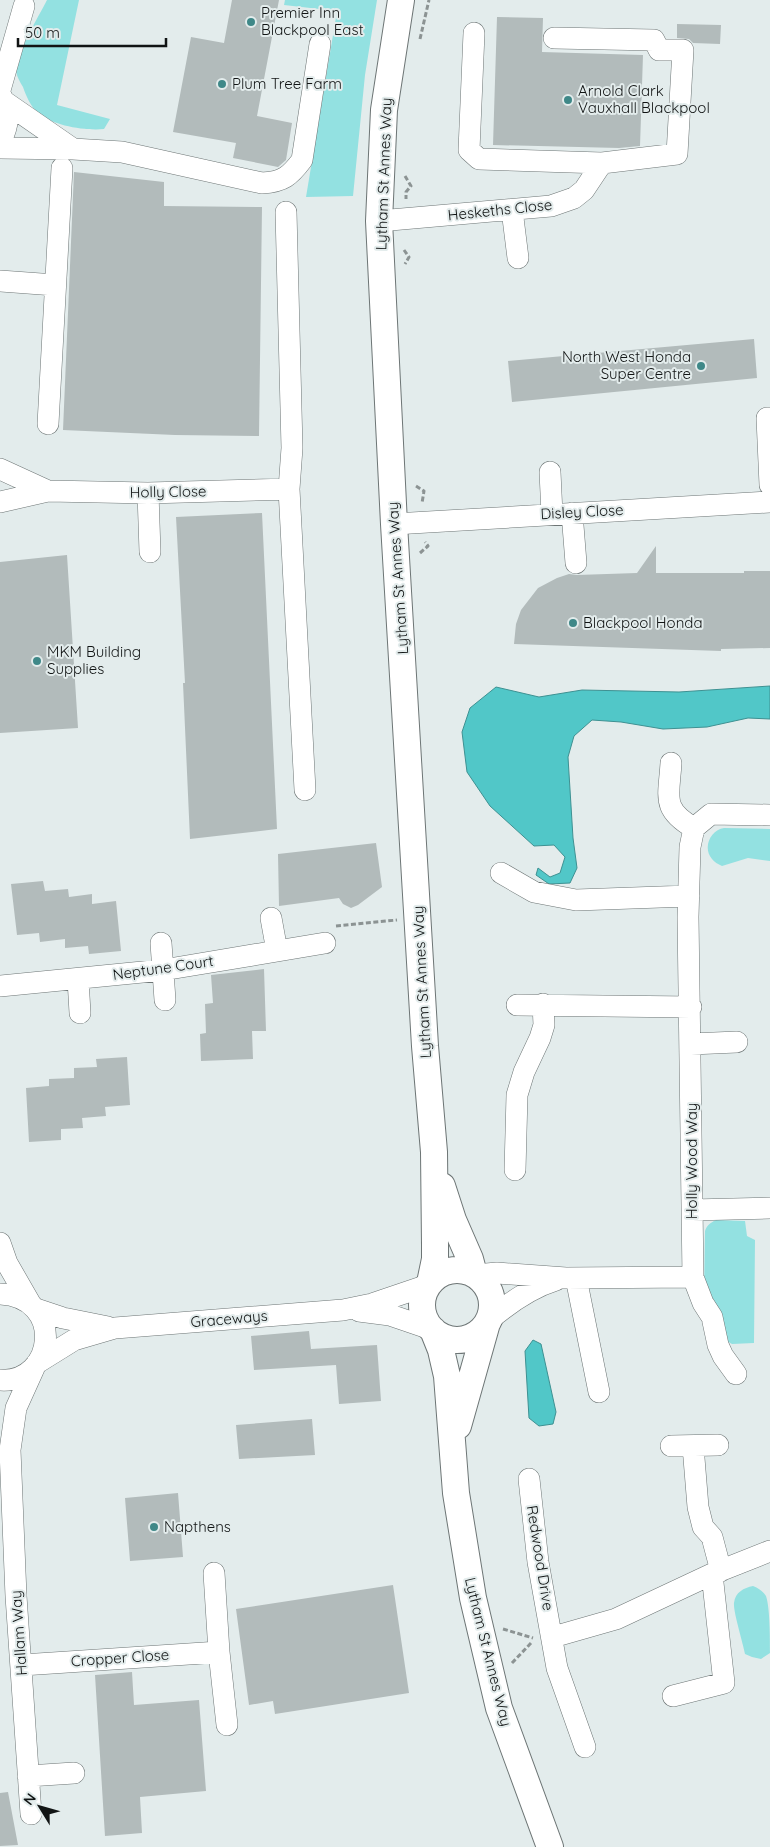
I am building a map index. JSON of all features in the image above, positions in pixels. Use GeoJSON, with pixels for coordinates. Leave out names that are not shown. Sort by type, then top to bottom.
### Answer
{"type":"FeatureCollection","features":[{"type":"Feature","properties":{"kind":"main road","name":"Lytham St Annes Way"},"geometry":{"type":"LineString","coordinates":[[402,2],[384,110],[392,220],[394,524],[434,1152],[435,1246],[429,1284]]}},
{"type":"Feature","properties":{"kind":"main road","name":"Lytham St Annes Way"},"geometry":{"type":"LineString","coordinates":[[434,1152],[446,1201],[470,1258],[475,1275]]}},
{"type":"Feature","properties":{"kind":"main road"},"geometry":{"type":"LineString","coordinates":[[452,1270],[475,1275],[486,1284],[490,1294],[492,1308],[488,1322],[477,1334],[470,1338],[460,1340],[443,1337],[432,1329],[425,1319],[422,1308],[423,1297],[429,1284],[440,1275],[452,1270]]}},
{"type":"Feature","properties":{"kind":"main road","name":"Lytham St Annes Way"},"geometry":{"type":"LineString","coordinates":[[453,1452],[464,1403],[488,1322]]}},
{"type":"Feature","properties":{"kind":"main road","name":"Lytham St Annes Way"},"geometry":{"type":"LineString","coordinates":[[432,1329],[447,1376],[456,1493],[473,1598],[499,1708],[550,1847]]}},
{"type":"Feature","properties":{"kind":"street"},"geometry":{"type":"LineString","coordinates":[[0,31],[25,3]]}},
{"type":"Feature","properties":{"kind":"street"},"geometry":{"type":"LineString","coordinates":[[0,143],[7,128],[7,111],[2,95],[25,3]]}},
{"type":"Feature","properties":{"kind":"street"},"geometry":{"type":"LineString","coordinates":[[474,33],[469,150],[479,160],[602,163],[678,154],[683,50],[660,50],[654,40],[554,38]]}},
{"type":"Feature","properties":{"kind":"street"},"geometry":{"type":"LineString","coordinates":[[0,148],[122,152],[262,182],[274,182],[290,175],[302,160],[320,44]]}},
{"type":"Feature","properties":{"kind":"street"},"geometry":{"type":"LineString","coordinates":[[2,95],[73,149]]}},
{"type":"Feature","properties":{"kind":"street","name":"Heskeths Close"},"geometry":{"type":"LineString","coordinates":[[392,220],[551,206],[574,198],[584,190],[602,163]]}},
{"type":"Feature","properties":{"kind":"street"},"geometry":{"type":"LineString","coordinates":[[48,424],[62,168]]}},
{"type":"Feature","properties":{"kind":"street"},"geometry":{"type":"LineString","coordinates":[[512,210],[518,258]]}},
{"type":"Feature","properties":{"kind":"street"},"geometry":{"type":"LineString","coordinates":[[286,212],[292,448],[289,489],[305,790]]}},
{"type":"Feature","properties":{"kind":"street"},"geometry":{"type":"LineString","coordinates":[[0,280],[55,284]]}},
{"type":"Feature","properties":{"kind":"street"},"geometry":{"type":"LineString","coordinates":[[769,418],[770,485]]}},
{"type":"Feature","properties":{"kind":"street","name":"Holly Close"},"geometry":{"type":"LineString","coordinates":[[0,469],[48,491]]}},
{"type":"Feature","properties":{"kind":"street"},"geometry":{"type":"LineString","coordinates":[[550,472],[576,563]]}},
{"type":"Feature","properties":{"kind":"street","name":"Holly Close"},"geometry":{"type":"LineString","coordinates":[[0,502],[48,491],[148,493],[289,489]]}},
{"type":"Feature","properties":{"kind":"street"},"geometry":{"type":"LineString","coordinates":[[148,493],[150,552]]}},
{"type":"Feature","properties":{"kind":"street","name":"Disley Close"},"geometry":{"type":"LineString","coordinates":[[394,524],[770,502]]}},
{"type":"Feature","properties":{"kind":"street"},"geometry":{"type":"LineString","coordinates":[[671,763],[668,796],[670,804],[679,820],[694,828],[711,814],[770,815]]}},
{"type":"Feature","properties":{"kind":"street","name":"Holly Wood Way"},"geometry":{"type":"LineString","coordinates":[[694,828],[690,848],[689,896],[693,1277],[703,1303],[712,1317],[718,1345],[723,1356],[736,1374]]}},
{"type":"Feature","properties":{"kind":"street"},"geometry":{"type":"LineString","coordinates":[[502,873],[534,892],[576,900],[689,896]]}},
{"type":"Feature","properties":{"kind":"street"},"geometry":{"type":"LineString","coordinates":[[271,918],[277,950]]}},
{"type":"Feature","properties":{"kind":"street"},"geometry":{"type":"LineString","coordinates":[[161,943],[165,1000]]}},
{"type":"Feature","properties":{"kind":"street","name":"Neptune Court"},"geometry":{"type":"LineString","coordinates":[[0,986],[163,970],[325,943]]}},
{"type":"Feature","properties":{"kind":"street"},"geometry":{"type":"LineString","coordinates":[[78,979],[80,1013]]}},
{"type":"Feature","properties":{"kind":"street"},"geometry":{"type":"LineString","coordinates":[[515,1170],[517,1094],[544,1025],[543,1004]]}},
{"type":"Feature","properties":{"kind":"street"},"geometry":{"type":"LineString","coordinates":[[517,1005],[691,1007]]}},
{"type":"Feature","properties":{"kind":"street"},"geometry":{"type":"LineString","coordinates":[[691,1044],[737,1042]]}},
{"type":"Feature","properties":{"kind":"street"},"geometry":{"type":"LineString","coordinates":[[692,1210],[770,1208]]}},
{"type":"Feature","properties":{"kind":"street"},"geometry":{"type":"LineString","coordinates":[[0,1243],[6,1263],[33,1306]]}},
{"type":"Feature","properties":{"kind":"street"},"geometry":{"type":"LineString","coordinates":[[475,1275],[497,1273],[571,1278],[693,1277]]}},
{"type":"Feature","properties":{"kind":"street"},"geometry":{"type":"LineString","coordinates":[[488,1322],[503,1308],[529,1291],[542,1285],[571,1278]]}},
{"type":"Feature","properties":{"kind":"street"},"geometry":{"type":"LineString","coordinates":[[571,1278],[599,1392]]}},
{"type":"Feature","properties":{"kind":"street","name":"Graceways"},"geometry":{"type":"LineString","coordinates":[[0,1380],[16,1378],[26,1373],[74,1340],[114,1328],[343,1310],[372,1304],[429,1284]]}},
{"type":"Feature","properties":{"kind":"street","name":"Graceways"},"geometry":{"type":"LineString","coordinates":[[0,1294],[10,1294],[63,1318],[114,1328]]}},
{"type":"Feature","properties":{"kind":"street","name":"Hallam Way"},"geometry":{"type":"LineString","coordinates":[[31,1814],[22,1665],[8,1596],[10,1450],[16,1408],[43,1353],[46,1336],[42,1319],[33,1306]]}},
{"type":"Feature","properties":{"kind":"street","name":"Graceways"},"geometry":{"type":"LineString","coordinates":[[343,1310],[390,1315],[432,1329]]}},
{"type":"Feature","properties":{"kind":"street","name":"Hallam Way"},"geometry":{"type":"LineString","coordinates":[[0,1406],[10,1450]]}},
{"type":"Feature","properties":{"kind":"street"},"geometry":{"type":"LineString","coordinates":[[671,1446],[718,1445]]}},
{"type":"Feature","properties":{"kind":"street"},"geometry":{"type":"LineString","coordinates":[[673,1696],[724,1683],[712,1537],[703,1527],[698,1507],[693,1446]]}},
{"type":"Feature","properties":{"kind":"street","name":"Redwood Drive"},"geometry":{"type":"LineString","coordinates":[[529,1479],[538,1562],[557,1668],[585,1747]]}},
{"type":"Feature","properties":{"kind":"street"},"geometry":{"type":"LineString","coordinates":[[552,1637],[616,1619],[716,1572],[770,1551]]}},
{"type":"Feature","properties":{"kind":"street"},"geometry":{"type":"LineString","coordinates":[[214,1573],[219,1652],[227,1725]]}},
{"type":"Feature","properties":{"kind":"street","name":"Cropper Close"},"geometry":{"type":"LineString","coordinates":[[22,1665],[219,1652]]}},
{"type":"Feature","properties":{"kind":"street"},"geometry":{"type":"LineString","coordinates":[[28,1776],[74,1773]]}},
{"type":"Feature","properties":{"kind":"path"},"geometry":{"type":"LineString","coordinates":[[420,41],[429,0]]}},
{"type":"Feature","properties":{"kind":"path"},"geometry":{"type":"LineString","coordinates":[[403,169],[406,180],[411,186],[392,220],[404,252],[409,257],[403,269]]}},
{"type":"Feature","properties":{"kind":"path"},"geometry":{"type":"LineString","coordinates":[[414,482],[417,488],[424,491],[422,495],[424,522]]}},
{"type":"Feature","properties":{"kind":"path"},"geometry":{"type":"LineString","coordinates":[[325,943],[324,927],[418,917]]}},
{"type":"Feature","properties":{"kind":"path"},"geometry":{"type":"LineString","coordinates":[[500,1635],[497,1627],[536,1639],[508,1667],[506,1659]]}},
{"type":"Feature","properties":{"kind":"shaded area"},"geometry":{"type":"Polygon","coordinates":[[[47,0],[79,0],[57,105],[110,119],[104,129],[70,127],[44,118],[31,105],[18,78],[16,70],[20,54],[47,0]]]}},
{"type":"Feature","properties":{"kind":"shaded area"},"geometry":{"type":"Polygon","coordinates":[[[285,0],[377,0],[365,75],[353,196],[306,197],[337,11],[284,5],[285,0]]]}},
{"type":"Feature","properties":{"kind":"shaded area"},"geometry":{"type":"Polygon","coordinates":[[[770,686],[770,719],[748,718],[707,727],[663,729],[621,722],[592,720],[574,736],[568,757],[573,838],[577,868],[570,883],[549,884],[536,875],[538,868],[550,877],[560,873],[565,857],[554,845],[534,846],[490,806],[467,772],[462,732],[470,708],[496,687],[539,697],[582,690],[679,692],[770,686]]]}},
{"type":"Feature","properties":{"kind":"shaded area"},"geometry":{"type":"Polygon","coordinates":[[[724,828],[770,829],[770,861],[748,858],[722,866],[715,862],[709,854],[709,840],[715,832],[724,828]]]}},
{"type":"Feature","properties":{"kind":"shaded area"},"geometry":{"type":"Polygon","coordinates":[[[716,1220],[745,1221],[747,1236],[755,1240],[754,1343],[732,1344],[725,1340],[704,1294],[705,1231],[709,1224],[716,1220]]]}},
{"type":"Feature","properties":{"kind":"shaded area"},"geometry":{"type":"Polygon","coordinates":[[[533,1340],[541,1344],[556,1412],[553,1424],[539,1426],[529,1418],[525,1351],[533,1340]]]}},
{"type":"Feature","properties":{"kind":"shaded area"},"geometry":{"type":"Polygon","coordinates":[[[753,1586],[766,1596],[770,1623],[770,1653],[761,1659],[745,1654],[734,1607],[738,1593],[743,1589],[753,1586]]]}},
{"type":"Feature","properties":{"kind":"building","name":"Plum Tree Farm"},"geometry":{"type":"Polygon","coordinates":[[[232,0],[279,0],[257,116],[292,123],[286,160],[278,167],[233,158],[236,143],[173,132],[191,37],[224,43],[232,0]]]}},
{"type":"Feature","properties":{"kind":"building","name":"Arnold Clark Vauxhall Blackpool"},"geometry":{"type":"Polygon","coordinates":[[[497,17],[543,18],[542,52],[643,55],[640,146],[619,148],[493,145],[497,17]]]}},
{"type":"Feature","properties":{"kind":"building"},"geometry":{"type":"Polygon","coordinates":[[[677,24],[721,25],[720,44],[693,43],[689,39],[677,38],[677,24]]]}},
{"type":"Feature","properties":{"kind":"building"},"geometry":{"type":"Polygon","coordinates":[[[74,172],[164,182],[164,206],[262,207],[259,436],[175,435],[63,430],[74,172]]]}},
{"type":"Feature","properties":{"kind":"building"},"geometry":{"type":"Polygon","coordinates":[[[754,339],[757,378],[512,402],[508,361],[754,339]]]}},
{"type":"Feature","properties":{"kind":"building"},"geometry":{"type":"Polygon","coordinates":[[[262,513],[277,829],[190,839],[183,683],[185,683],[176,517],[262,513]]]}},
{"type":"Feature","properties":{"kind":"building"},"geometry":{"type":"Polygon","coordinates":[[[656,546],[656,573],[744,573],[744,571],[770,571],[770,648],[721,649],[721,651],[514,644],[516,624],[521,610],[538,588],[569,574],[637,573],[656,546]]]}},
{"type":"Feature","properties":{"kind":"building","name":"MKM Building Supplies"},"geometry":{"type":"Polygon","coordinates":[[[67,555],[78,728],[0,733],[0,562],[67,555]]]}},
{"type":"Feature","properties":{"kind":"building"},"geometry":{"type":"Polygon","coordinates":[[[376,843],[382,887],[358,905],[351,908],[343,904],[339,898],[279,906],[278,854],[376,843]]]}},
{"type":"Feature","properties":{"kind":"building"},"geometry":{"type":"Polygon","coordinates":[[[43,881],[45,891],[68,889],[69,897],[92,894],[92,904],[116,901],[121,951],[89,954],[88,946],[65,948],[65,939],[40,942],[39,933],[17,935],[11,884],[43,881]]]}},
{"type":"Feature","properties":{"kind":"building"},"geometry":{"type":"Polygon","coordinates":[[[264,969],[266,1031],[252,1031],[253,1059],[201,1061],[200,1034],[206,1033],[205,1004],[213,1003],[211,975],[264,969]]]}},
{"type":"Feature","properties":{"kind":"building"},"geometry":{"type":"Polygon","coordinates":[[[127,1057],[130,1105],[105,1107],[106,1116],[82,1118],[83,1128],[61,1129],[61,1140],[29,1142],[26,1088],[49,1086],[49,1079],[74,1078],[74,1068],[97,1067],[96,1059],[127,1057]]]}},
{"type":"Feature","properties":{"kind":"building"},"geometry":{"type":"Polygon","coordinates":[[[309,1331],[311,1349],[377,1345],[381,1401],[339,1404],[336,1365],[254,1370],[251,1336],[309,1331]]]}},
{"type":"Feature","properties":{"kind":"building"},"geometry":{"type":"Polygon","coordinates":[[[312,1419],[315,1455],[239,1459],[236,1425],[312,1419]]]}},
{"type":"Feature","properties":{"kind":"building","name":"Napthens"},"geometry":{"type":"Polygon","coordinates":[[[178,1493],[183,1557],[130,1561],[125,1498],[178,1493]]]}},
{"type":"Feature","properties":{"kind":"building"},"geometry":{"type":"Polygon","coordinates":[[[393,1585],[409,1693],[275,1714],[273,1701],[249,1705],[236,1609],[393,1585]]]}},
{"type":"Feature","properties":{"kind":"building"},"geometry":{"type":"Polygon","coordinates":[[[132,1672],[134,1705],[199,1700],[206,1791],[140,1797],[142,1833],[105,1836],[95,1675],[132,1672]]]}},
{"type":"Feature","properties":{"kind":"building"},"geometry":{"type":"Polygon","coordinates":[[[8,1792],[18,1845],[0,1846],[0,1793],[8,1792]]]}},
{"type":"Feature","properties":{"kind":"place","name":"Premier Inn Blackpool East"},"geometry":{"type":"Point","coordinates":[251,22]}},
{"type":"Feature","properties":{"kind":"place","name":"Plum Tree Farm"},"geometry":{"type":"Point","coordinates":[222,84]}},
{"type":"Feature","properties":{"kind":"place","name":"Arnold Clark Vauxhall Blackpool"},"geometry":{"type":"Point","coordinates":[568,100]}},
{"type":"Feature","properties":{"kind":"place","name":"North West Honda Super Centre"},"geometry":{"type":"Point","coordinates":[701,366]}},
{"type":"Feature","properties":{"kind":"place","name":"Blackpool Honda"},"geometry":{"type":"Point","coordinates":[573,623]}},
{"type":"Feature","properties":{"kind":"place","name":"MKM Building Supplies"},"geometry":{"type":"Point","coordinates":[37,661]}},
{"type":"Feature","properties":{"kind":"place","name":"Napthens"},"geometry":{"type":"Point","coordinates":[154,1527]}}]}
